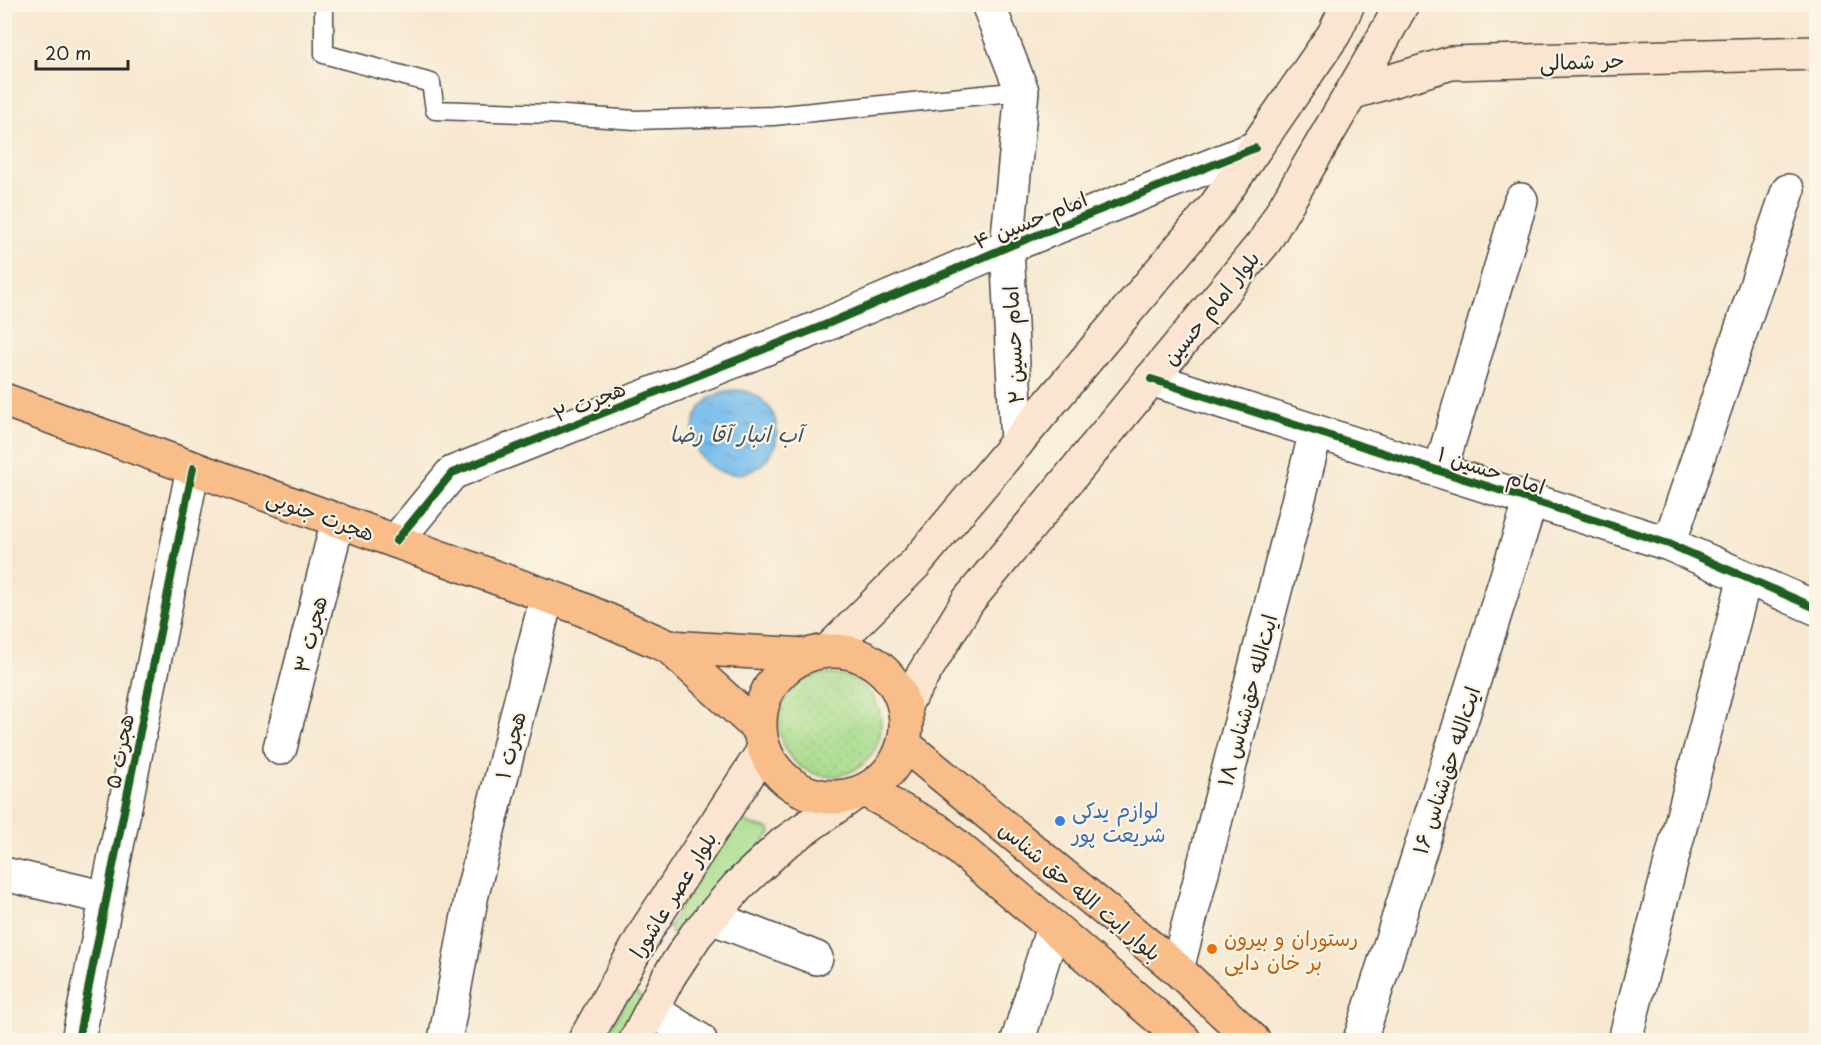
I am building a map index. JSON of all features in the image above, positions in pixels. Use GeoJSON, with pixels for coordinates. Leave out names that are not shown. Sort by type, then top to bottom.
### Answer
{"type":"FeatureCollection","features":[{"type":"Feature","properties":{"kind":"main road"},"geometry":{"type":"LineString","coordinates":[[817,653],[854,653],[877,665],[894,683],[904,706],[906,725],[904,744],[897,760],[887,774],[860,793],[832,797],[810,794],[791,784],[775,769],[762,740],[761,707],[769,687],[784,668],[817,653],[915,564],[1216,205],[1334,34],[1348,4]]}},
{"type":"Feature","properties":{"kind":"main road","name":"بلوار امام حسین"},"geometry":{"type":"LineString","coordinates":[[904,706],[968,601],[1265,241],[1402,4]]}},
{"type":"Feature","properties":{"kind":"main road","name":"حر شمالی"},"geometry":{"type":"LineString","coordinates":[[1351,93],[1451,63],[1816,53]]}},
{"type":"Feature","properties":{"kind":"main road","name":"هجرت جنوبی"},"geometry":{"type":"LineString","coordinates":[[4,400],[575,606],[669,647],[817,653]]}},
{"type":"Feature","properties":{"kind":"main road","name":"هجرت جنوبی"},"geometry":{"type":"LineString","coordinates":[[669,647],[762,740]]}},
{"type":"Feature","properties":{"kind":"main road","name":"بلوار عصر عاشورا"},"geometry":{"type":"LineString","coordinates":[[585,1041],[649,926],[762,740]]}},
{"type":"Feature","properties":{"kind":"main road","name":"بلوار ایت الله حق شناس"},"geometry":{"type":"LineString","coordinates":[[904,744],[1177,969],[1253,1041]]}},
{"type":"Feature","properties":{"kind":"main road"},"geometry":{"type":"LineString","coordinates":[[860,793],[936,829],[1184,1041]]}},
{"type":"Feature","properties":{"kind":"main road","name":"بلوار عصر عاشورا"},"geometry":{"type":"LineString","coordinates":[[636,1041],[669,976],[696,934],[738,886],[783,844],[860,793]]}},
{"type":"Feature","properties":{"kind":"main road"},"geometry":{"type":"LineString","coordinates":[[631,960],[669,976]]}},
{"type":"Feature","properties":{"kind":"street"},"geometry":{"type":"LineString","coordinates":[[988,4],[1022,91]]}},
{"type":"Feature","properties":{"kind":"street","name":"امام حسین ۲"},"geometry":{"type":"LineString","coordinates":[[1017,443],[1007,247],[1022,91]]}},
{"type":"Feature","properties":{"kind":"street","name":"امام حسین ۴"},"geometry":{"type":"LineString","coordinates":[[820,327],[1007,247],[1255,148]]}},
{"type":"Feature","properties":{"kind":"street"},"geometry":{"type":"LineString","coordinates":[[1669,544],[1788,191]]}},
{"type":"Feature","properties":{"kind":"street"},"geometry":{"type":"LineString","coordinates":[[1440,471],[1521,200]]}},
{"type":"Feature","properties":{"kind":"street","name":"هجرت ۲"},"geometry":{"type":"LineString","coordinates":[[396,541],[452,473],[820,327]]}},
{"type":"Feature","properties":{"kind":"street","name":"امام حسین ۱"},"geometry":{"type":"LineString","coordinates":[[1151,379],[1669,544],[1816,608]]}},
{"type":"Feature","properties":{"kind":"street","name":"ایت‌الله حق‌شناس ۱۸"},"geometry":{"type":"LineString","coordinates":[[1177,969],[1316,432]]}},
{"type":"Feature","properties":{"kind":"street","name":"هجرت ۵"},"geometry":{"type":"LineString","coordinates":[[78,1041],[193,468]]}},
{"type":"Feature","properties":{"kind":"street","name":"ایت‌الله حق‌شناس ۱۶"},"geometry":{"type":"LineString","coordinates":[[1360,1041],[1531,500]]}},
{"type":"Feature","properties":{"kind":"street","name":"هجرت ۳"},"geometry":{"type":"LineString","coordinates":[[280,748],[338,520]]}},
{"type":"Feature","properties":{"kind":"street"},"geometry":{"type":"LineString","coordinates":[[1627,1032],[1745,578]]}},
{"type":"Feature","properties":{"kind":"street","name":"هجرت ۱"},"geometry":{"type":"LineString","coordinates":[[445,1041],[472,894],[547,596]]}},
{"type":"Feature","properties":{"kind":"street"},"geometry":{"type":"LineString","coordinates":[[4,874],[106,898]]}},
{"type":"Feature","properties":{"kind":"street"},"geometry":{"type":"LineString","coordinates":[[711,917],[816,958]]}},
{"type":"Feature","properties":{"kind":"street"},"geometry":{"type":"LineString","coordinates":[[1018,1041],[1053,927]]}},
{"type":"Feature","properties":{"kind":"street"},"geometry":{"type":"LineString","coordinates":[[652,1010],[700,1041]]}},
{"type":"Feature","properties":{"kind":"lane"},"geometry":{"type":"LineString","coordinates":[[324,4],[324,54],[430,83],[435,110],[635,120],[681,119],[773,116],[1022,91]]}},
{"type":"Feature","properties":{"kind":"green space"},"geometry":{"type":"Polygon","coordinates":[[[830,674],[849,678],[866,689],[877,706],[881,725],[877,744],[866,761],[849,772],[830,776],[811,772],[794,761],[783,744],[779,725],[783,706],[794,689],[811,678],[830,674]]]}},
{"type":"Feature","properties":{"kind":"green space"},"geometry":{"type":"Polygon","coordinates":[[[737,815],[749,824],[770,829],[771,833],[684,935],[673,937],[669,927],[713,848],[737,815]]]}},
{"type":"Feature","properties":{"kind":"green space"},"geometry":{"type":"Polygon","coordinates":[[[633,990],[643,999],[619,1040],[603,1040],[633,990]]]}},
{"type":"Feature","properties":{"kind":"water","name":"آب انبار آقا رضا"},"geometry":{"type":"Polygon","coordinates":[[[735,390],[751,393],[765,402],[774,416],[777,432],[774,448],[765,462],[751,471],[735,474],[719,471],[705,462],[696,448],[693,432],[696,416],[705,402],[719,393],[735,390]]]}},
{"type":"Feature","properties":{"kind":"cycle path"},"geometry":{"type":"LineString","coordinates":[[396,541],[452,473],[820,327],[1007,247],[1255,148]]}},
{"type":"Feature","properties":{"kind":"cycle path"},"geometry":{"type":"LineString","coordinates":[[1151,379],[1669,544],[1816,608]]}},
{"type":"Feature","properties":{"kind":"cycle path"},"geometry":{"type":"LineString","coordinates":[[78,1040],[193,468]]}},
{"type":"Feature","properties":{"kind":"place","name":"لوازم یدکی شریعت پور"},"geometry":{"type":"Point","coordinates":[1060,821]}},
{"type":"Feature","properties":{"kind":"place","name":"رستوران و بیرون بر خان دایی"},"geometry":{"type":"Point","coordinates":[1212,949]}}]}
